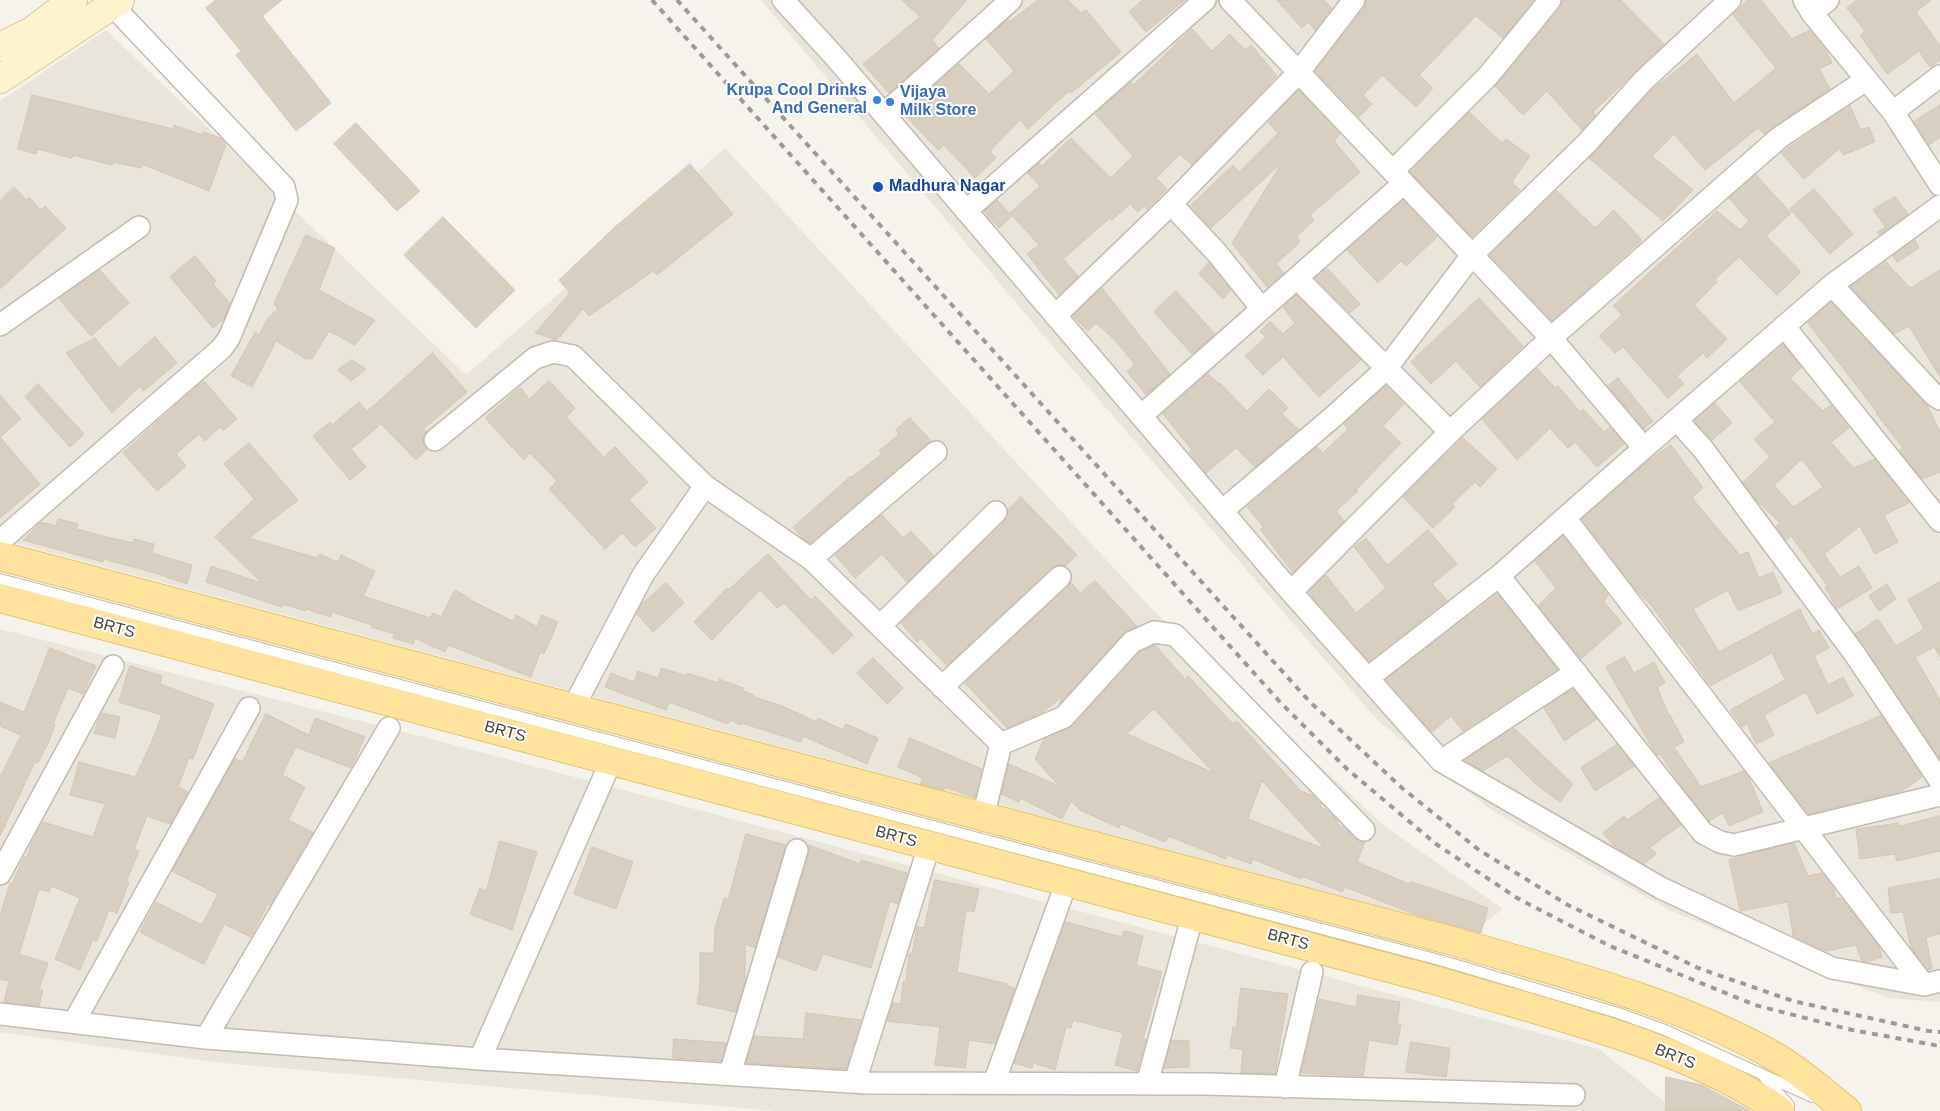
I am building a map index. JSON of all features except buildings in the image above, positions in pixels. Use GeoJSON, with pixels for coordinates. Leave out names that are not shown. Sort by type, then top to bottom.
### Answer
{"type":"FeatureCollection","features":[{"type":"Feature","properties":{"kind":"main road"},"geometry":{"type":"LineString","coordinates":[[0,556],[1440,937],[1573,988],[1673,1010],[1767,1052],[1796,1071],[1846,1111]]}},
{"type":"Feature","properties":{"kind":"main road","name":"BRTS"},"geometry":{"type":"LineString","coordinates":[[0,598],[929,846],[1193,914],[1438,981],[1611,1033],[1703,1069],[1748,1090],[1780,1111]]}},
{"type":"Feature","properties":{"kind":"street"},"geometry":{"type":"LineString","coordinates":[[0,36],[53,0]]}},
{"type":"Feature","properties":{"kind":"street"},"geometry":{"type":"LineString","coordinates":[[0,47],[32,31],[73,0]]}},
{"type":"Feature","properties":{"kind":"street"},"geometry":{"type":"LineString","coordinates":[[884,114],[1011,0]]}},
{"type":"Feature","properties":{"kind":"street"},"geometry":{"type":"LineString","coordinates":[[966,210],[1205,0]]}},
{"type":"Feature","properties":{"kind":"street"},"geometry":{"type":"LineString","coordinates":[[1230,0],[1551,338],[1644,448]]}},
{"type":"Feature","properties":{"kind":"street"},"geometry":{"type":"LineString","coordinates":[[1055,316],[1171,204],[1298,73],[1354,0]]}},
{"type":"Feature","properties":{"kind":"street"},"geometry":{"type":"LineString","coordinates":[[1141,416],[1296,278],[1398,177],[1488,76],[1542,7],[1550,0]]}},
{"type":"Feature","properties":{"kind":"street"},"geometry":{"type":"LineString","coordinates":[[1222,511],[1333,417],[1386,368],[1472,255],[1587,143],[1643,81],[1730,0]]}},
{"type":"Feature","properties":{"kind":"street"},"geometry":{"type":"LineString","coordinates":[[786,1],[1222,511],[1441,762],[1662,888],[1832,968],[1932,983]]}},
{"type":"Feature","properties":{"kind":"street"},"geometry":{"type":"LineString","coordinates":[[0,78],[34,43],[107,2],[284,187],[287,200],[229,338],[222,348],[0,541]]}},
{"type":"Feature","properties":{"kind":"street"},"geometry":{"type":"LineString","coordinates":[[1815,4],[1866,80],[1894,112],[1940,185]]}},
{"type":"Feature","properties":{"kind":"street"},"geometry":{"type":"LineString","coordinates":[[1894,112],[1940,76]]}},
{"type":"Feature","properties":{"kind":"street"},"geometry":{"type":"LineString","coordinates":[[1292,591],[1450,432],[1551,338],[1780,137],[1866,80]]}},
{"type":"Feature","properties":{"kind":"street"},"geometry":{"type":"LineString","coordinates":[[1171,204],[1217,253],[1262,309]]}},
{"type":"Feature","properties":{"kind":"street"},"geometry":{"type":"LineString","coordinates":[[1368,678],[1499,576],[1832,285],[1940,206]]}},
{"type":"Feature","properties":{"kind":"street"},"geometry":{"type":"LineString","coordinates":[[0,325],[139,227]]}},
{"type":"Feature","properties":{"kind":"street"},"geometry":{"type":"LineString","coordinates":[[1296,278],[1450,432]]}},
{"type":"Feature","properties":{"kind":"street"},"geometry":{"type":"LineString","coordinates":[[1832,285],[1934,396],[1940,399]]}},
{"type":"Feature","properties":{"kind":"street"},"geometry":{"type":"LineString","coordinates":[[1784,326],[1940,521]]}},
{"type":"Feature","properties":{"kind":"street"},"geometry":{"type":"LineString","coordinates":[[435,440],[535,358],[552,352],[573,356],[705,486],[811,559],[1001,744]]}},
{"type":"Feature","properties":{"kind":"street"},"geometry":{"type":"LineString","coordinates":[[1677,420],[1704,450],[1854,653],[1940,781]]}},
{"type":"Feature","properties":{"kind":"street"},"geometry":{"type":"LineString","coordinates":[[811,559],[936,452]]}},
{"type":"Feature","properties":{"kind":"street"},"geometry":{"type":"LineString","coordinates":[[573,708],[643,575],[705,486]]}},
{"type":"Feature","properties":{"kind":"street"},"geometry":{"type":"LineString","coordinates":[[880,626],[996,512]]}},
{"type":"Feature","properties":{"kind":"street"},"geometry":{"type":"LineString","coordinates":[[1565,518],[1803,829],[1932,983]]}},
{"type":"Feature","properties":{"kind":"street"},"geometry":{"type":"LineString","coordinates":[[1499,576],[1703,833],[1720,842],[1734,845],[1940,795]]}},
{"type":"Feature","properties":{"kind":"street"},"geometry":{"type":"LineString","coordinates":[[942,687],[1060,577]]}},
{"type":"Feature","properties":{"kind":"street"},"geometry":{"type":"LineString","coordinates":[[1001,744],[1064,717],[1132,642],[1154,632],[1175,635],[1364,830]]}},
{"type":"Feature","properties":{"kind":"street"},"geometry":{"type":"LineString","coordinates":[[0,874],[114,666]]}},
{"type":"Feature","properties":{"kind":"street"},"geometry":{"type":"LineString","coordinates":[[1441,762],[1576,672]]}},
{"type":"Feature","properties":{"kind":"street"},"geometry":{"type":"LineString","coordinates":[[74,1022],[249,708]]}},
{"type":"Feature","properties":{"kind":"street"},"geometry":{"type":"LineString","coordinates":[[206,1038],[389,728]]}},
{"type":"Feature","properties":{"kind":"street"},"geometry":{"type":"LineString","coordinates":[[982,817],[1001,744]]}},
{"type":"Feature","properties":{"kind":"street"},"geometry":{"type":"LineString","coordinates":[[480,1059],[611,761]]}},
{"type":"Feature","properties":{"kind":"street"},"geometry":{"type":"LineString","coordinates":[[855,1082],[929,846]]}},
{"type":"Feature","properties":{"kind":"street"},"geometry":{"type":"LineString","coordinates":[[730,1074],[797,850]]}},
{"type":"Feature","properties":{"kind":"street"},"geometry":{"type":"LineString","coordinates":[[994,1083],[1067,881]]}},
{"type":"Feature","properties":{"kind":"street"},"geometry":{"type":"LineString","coordinates":[[1147,1084],[1193,914]]}},
{"type":"Feature","properties":{"kind":"street"},"geometry":{"type":"LineString","coordinates":[[1285,1087],[1312,972]]}},
{"type":"Feature","properties":{"kind":"street"},"geometry":{"type":"LineString","coordinates":[[0,1014],[206,1038],[480,1059],[855,1082],[1147,1084],[1574,1095]]}},
{"type":"Feature","properties":{"kind":"lane","name":"BRTS"},"geometry":{"type":"LineString","coordinates":[[0,579],[1316,926],[1573,988],[1788,1085],[1836,1111]]}},
{"type":"Feature","properties":{"kind":"lane","name":"BRTS"},"geometry":{"type":"LineString","coordinates":[[1757,1072],[1773,1086],[1793,1111]]}},
{"type":"Feature","properties":{"kind":"shaded area"},"geometry":{"type":"Polygon","coordinates":[[[761,0],[1940,0],[1940,1002],[1888,998],[1673,912],[1491,810],[1378,721],[1060,355],[761,0]]]}},
{"type":"Feature","properties":{"kind":"shaded area"},"geometry":{"type":"Polygon","coordinates":[[[106,30],[466,375],[725,148],[1150,607],[1383,825],[1503,909],[1473,931],[0,539],[0,101],[106,30]]]}},
{"type":"Feature","properties":{"kind":"shaded area"},"geometry":{"type":"Polygon","coordinates":[[[0,629],[435,740],[1599,1049],[1676,1111],[776,1111],[222,1063],[0,1032],[0,629]]]}},
{"type":"Feature","properties":{"kind":"railway"},"geometry":{"type":"LineString","coordinates":[[652,0],[1279,701],[1347,769],[1436,844],[1517,898],[1610,946],[1755,1005],[1852,1030],[1940,1046]]}},
{"type":"Feature","properties":{"kind":"railway"},"geometry":{"type":"LineString","coordinates":[[677,0],[1309,701],[1402,788],[1479,850],[1568,905],[1698,968],[1793,1001],[1940,1032]]}},
{"type":"Feature","properties":{"kind":"place","name":"Krupa Cool Drinks And General"},"geometry":{"type":"Point","coordinates":[877,100]}},
{"type":"Feature","properties":{"kind":"place","name":"Vijaya Milk Store"},"geometry":{"type":"Point","coordinates":[890,102]}},
{"type":"Feature","properties":{"kind":"place","name":"Madhura Nagar"},"geometry":{"type":"Point","coordinates":[878,187]}}]}
